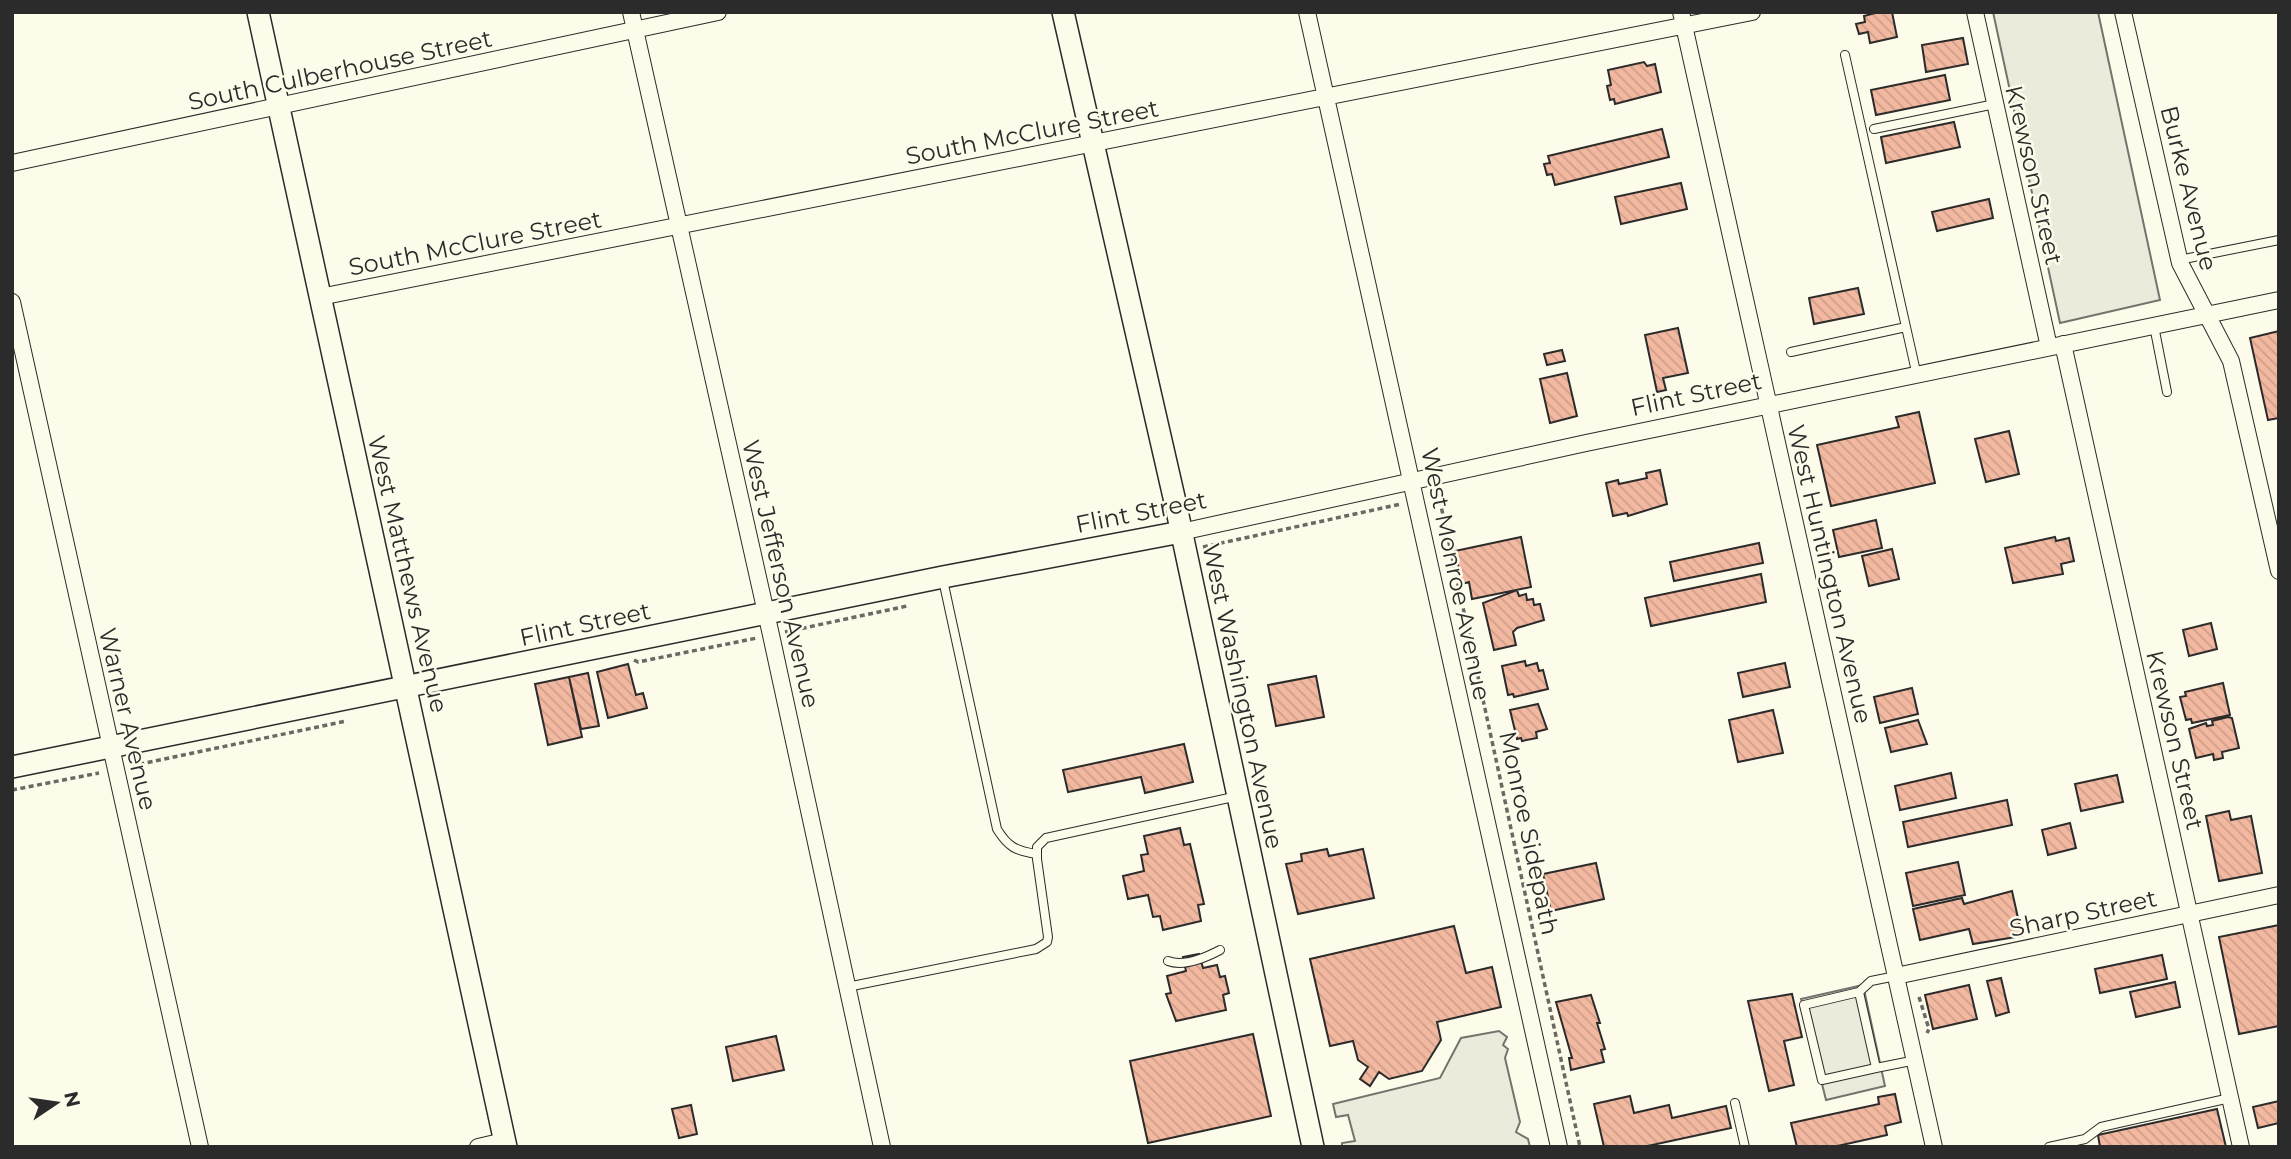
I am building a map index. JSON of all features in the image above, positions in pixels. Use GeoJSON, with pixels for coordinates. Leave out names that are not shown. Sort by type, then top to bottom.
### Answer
{"type":"FeatureCollection","features":[{"type":"Feature","properties":{"kind":"street","name":"West Matthews Avenue"},"geometry":{"type":"LineString","coordinates":[[258,12],[505,1144]]}},
{"type":"Feature","properties":{"kind":"street","name":"West Jefferson Avenue"},"geometry":{"type":"LineString","coordinates":[[631,12],[766,614],[881,1147]]}},
{"type":"Feature","properties":{"kind":"street","name":"South Culberhouse Street"},"geometry":{"type":"LineString","coordinates":[[12,163],[718,12]]}},
{"type":"Feature","properties":{"kind":"street","name":"West Washington Avenue"},"geometry":{"type":"LineString","coordinates":[[1063,12],[1181,532],[1313,1147]]}},
{"type":"Feature","properties":{"kind":"street","name":"West Monroe Avenue"},"geometry":{"type":"LineString","coordinates":[[1307,12],[1559,1147]]}},
{"type":"Feature","properties":{"kind":"street","name":"South McClure Street"},"geometry":{"type":"LineString","coordinates":[[320,297],[1326,97],[1682,19],[1752,12]]}},
{"type":"Feature","properties":{"kind":"street","name":"Krewson Street"},"geometry":{"type":"LineString","coordinates":[[1975,12],[2190,914],[2241,1147]]}},
{"type":"Feature","properties":{"kind":"street","name":"Burke Avenue"},"geometry":{"type":"LineString","coordinates":[[2123,12],[2179,260],[2184,276],[2208,315],[2231,361],[2279,571]]}},
{"type":"Feature","properties":{"kind":"street","name":"West Huntington Avenue"},"geometry":{"type":"LineString","coordinates":[[1682,19],[1934,1147]]}},
{"type":"Feature","properties":{"kind":"street","name":"Flint Street"},"geometry":{"type":"LineString","coordinates":[[12,767],[943,577],[1181,532],[1413,480],[2279,300]]}},
{"type":"Feature","properties":{"kind":"street","name":"Warner Avenue"},"geometry":{"type":"LineString","coordinates":[[12,302],[200,1147]]}},
{"type":"Feature","properties":{"kind":"street","name":"Sharp Street"},"geometry":{"type":"LineString","coordinates":[[1896,976],[2279,895]]}},
{"type":"Feature","properties":{"kind":"street"},"geometry":{"type":"LineString","coordinates":[[478,1147],[505,1144]]}},
{"type":"Feature","properties":{"kind":"lane"},"geometry":{"type":"LineString","coordinates":[[1844,55],[1917,376]]}},
{"type":"Feature","properties":{"kind":"lane"},"geometry":{"type":"LineString","coordinates":[[1874,129],[1995,104]]}},
{"type":"Feature","properties":{"kind":"lane"},"geometry":{"type":"LineString","coordinates":[[2179,260],[2279,240]]}},
{"type":"Feature","properties":{"kind":"lane"},"geometry":{"type":"LineString","coordinates":[[2154,326],[2167,392]]}},
{"type":"Feature","properties":{"kind":"lane"},"geometry":{"type":"LineString","coordinates":[[1791,352],[1906,327]]}},
{"type":"Feature","properties":{"kind":"lane"},"geometry":{"type":"LineString","coordinates":[[943,577],[997,830],[1007,845],[1019,851],[1037,854]]}},
{"type":"Feature","properties":{"kind":"lane"},"geometry":{"type":"LineString","coordinates":[[847,987],[1036,949],[1047,942],[1049,928],[1037,854],[1037,847],[1046,838],[1126,818],[1238,796]]}},
{"type":"Feature","properties":{"kind":"lane"},"geometry":{"type":"LineString","coordinates":[[1168,961],[1177,964],[1208,957],[1220,950]]}},
{"type":"Feature","properties":{"kind":"lane"},"geometry":{"type":"LineString","coordinates":[[1896,976],[1871,981],[1859,992],[1804,1005],[1822,1080],[1916,1060]]}},
{"type":"Feature","properties":{"kind":"lane"},"geometry":{"type":"LineString","coordinates":[[1859,992],[1876,1068]]}},
{"type":"Feature","properties":{"kind":"lane"},"geometry":{"type":"LineString","coordinates":[[2049,1147],[2085,1139],[2101,1127],[2230,1098]]}},
{"type":"Feature","properties":{"kind":"lane"},"geometry":{"type":"LineString","coordinates":[[1735,1103],[1745,1147]]}},
{"type":"Feature","properties":{"kind":"path","name":"Monroe Sidepath"},"geometry":{"type":"LineString","coordinates":[[1437,486],[1580,1147]]}},
{"type":"Feature","properties":{"kind":"path"},"geometry":{"type":"LineString","coordinates":[[12,790],[346,721]]}},
{"type":"Feature","properties":{"kind":"shaded area"},"geometry":{"type":"Polygon","coordinates":[[[1993,12],[2098,12],[2160,300],[2060,323],[1993,12]]]}},
{"type":"Feature","properties":{"kind":"shaded area"},"geometry":{"type":"Polygon","coordinates":[[[1863,985],[1885,1086],[1826,1100],[1801,999],[1863,985]]]}},
{"type":"Feature","properties":{"kind":"shaded area"},"geometry":{"type":"Polygon","coordinates":[[[1499,1031],[1507,1037],[1503,1045],[1508,1049],[1505,1058],[1520,1122],[1516,1132],[1528,1139],[1530,1147],[1342,1147],[1342,1143],[1355,1141],[1348,1115],[1336,1117],[1333,1104],[1440,1078],[1461,1038],[1499,1031]]]}},
{"type":"Feature","properties":{"kind":"building"},"geometry":{"type":"Polygon","coordinates":[[[1892,12],[1897,37],[1870,43],[1868,32],[1859,34],[1856,24],[1865,22],[1864,16],[1892,12]]]}},
{"type":"Feature","properties":{"kind":"building"},"geometry":{"type":"Polygon","coordinates":[[[1963,38],[1968,64],[1926,72],[1922,45],[1963,38]]]}},
{"type":"Feature","properties":{"kind":"building"},"geometry":{"type":"Polygon","coordinates":[[[1644,62],[1647,66],[1655,64],[1661,92],[1615,104],[1614,99],[1610,100],[1607,86],[1611,85],[1608,70],[1644,62]]]}},
{"type":"Feature","properties":{"kind":"building"},"geometry":{"type":"Polygon","coordinates":[[[1945,75],[1950,100],[1876,115],[1871,90],[1945,75]]]}},
{"type":"Feature","properties":{"kind":"building"},"geometry":{"type":"Polygon","coordinates":[[[1954,122],[1960,147],[1886,163],[1881,137],[1954,122]]]}},
{"type":"Feature","properties":{"kind":"building"},"geometry":{"type":"Polygon","coordinates":[[[1662,129],[1669,157],[1555,185],[1552,174],[1547,175],[1544,164],[1550,163],[1548,156],[1662,129]]]}},
{"type":"Feature","properties":{"kind":"building"},"geometry":{"type":"Polygon","coordinates":[[[1681,183],[1687,209],[1621,224],[1615,197],[1681,183]]]}},
{"type":"Feature","properties":{"kind":"building"},"geometry":{"type":"Polygon","coordinates":[[[1989,199],[1993,218],[1937,231],[1932,212],[1989,199]]]}},
{"type":"Feature","properties":{"kind":"building"},"geometry":{"type":"Polygon","coordinates":[[[1858,288],[1864,314],[1814,324],[1809,298],[1858,288]]]}},
{"type":"Feature","properties":{"kind":"building"},"geometry":{"type":"Polygon","coordinates":[[[1678,328],[1688,373],[1663,378],[1666,390],[1657,392],[1645,335],[1678,328]]]}},
{"type":"Feature","properties":{"kind":"building"},"geometry":{"type":"Polygon","coordinates":[[[2279,331],[2279,418],[2268,420],[2250,338],[2279,331]]]}},
{"type":"Feature","properties":{"kind":"building"},"geometry":{"type":"Polygon","coordinates":[[[1562,350],[1565,361],[1547,365],[1544,354],[1562,350]]]}},
{"type":"Feature","properties":{"kind":"building"},"geometry":{"type":"Polygon","coordinates":[[[1567,373],[1577,416],[1550,423],[1540,379],[1567,373]]]}},
{"type":"Feature","properties":{"kind":"building"},"geometry":{"type":"Polygon","coordinates":[[[1919,412],[1935,483],[1831,506],[1817,445],[1899,427],[1896,417],[1919,412]]]}},
{"type":"Feature","properties":{"kind":"building"},"geometry":{"type":"Polygon","coordinates":[[[2009,431],[2019,474],[1986,482],[1975,439],[2009,431]]]}},
{"type":"Feature","properties":{"kind":"building"},"geometry":{"type":"Polygon","coordinates":[[[1660,470],[1667,504],[1628,516],[1627,513],[1613,516],[1606,483],[1618,480],[1619,484],[1647,478],[1646,473],[1660,470]]]}},
{"type":"Feature","properties":{"kind":"building"},"geometry":{"type":"Polygon","coordinates":[[[1876,520],[1882,548],[1839,557],[1833,530],[1876,520]]]}},
{"type":"Feature","properties":{"kind":"building"},"geometry":{"type":"Polygon","coordinates":[[[1521,537],[1531,587],[1472,599],[1469,582],[1462,584],[1455,551],[1521,537]]]}},
{"type":"Feature","properties":{"kind":"building"},"geometry":{"type":"Polygon","coordinates":[[[2055,537],[2056,541],[2069,538],[2074,561],[2061,564],[2063,574],[2013,583],[2005,548],[2055,537]]]}},
{"type":"Feature","properties":{"kind":"building"},"geometry":{"type":"Polygon","coordinates":[[[1759,543],[1763,563],[1674,581],[1670,562],[1759,543]]]}},
{"type":"Feature","properties":{"kind":"building"},"geometry":{"type":"Polygon","coordinates":[[[1892,549],[1899,579],[1869,586],[1862,556],[1892,549]]]}},
{"type":"Feature","properties":{"kind":"building"},"geometry":{"type":"Polygon","coordinates":[[[1761,574],[1766,602],[1651,626],[1645,598],[1761,574]]]}},
{"type":"Feature","properties":{"kind":"building"},"geometry":{"type":"Polygon","coordinates":[[[1517,590],[1519,596],[1526,594],[1527,600],[1533,599],[1534,605],[1540,604],[1544,620],[1517,628],[1513,632],[1516,645],[1494,650],[1483,603],[1517,590]]]}},
{"type":"Feature","properties":{"kind":"building"},"geometry":{"type":"Polygon","coordinates":[[[2211,623],[2217,649],[2189,656],[2183,630],[2211,623]]]}},
{"type":"Feature","properties":{"kind":"building"},"geometry":{"type":"Polygon","coordinates":[[[1525,661],[1526,666],[1537,663],[1539,671],[1543,670],[1548,689],[1514,697],[1513,694],[1508,695],[1502,666],[1525,661]]]}},
{"type":"Feature","properties":{"kind":"building"},"geometry":{"type":"Polygon","coordinates":[[[1785,663],[1790,687],[1743,697],[1738,673],[1785,663]]]}},
{"type":"Feature","properties":{"kind":"building"},"geometry":{"type":"Polygon","coordinates":[[[628,664],[636,695],[643,693],[647,708],[608,718],[597,672],[628,664]]]}},
{"type":"Feature","properties":{"kind":"building"},"geometry":{"type":"Polygon","coordinates":[[[588,673],[599,726],[581,729],[569,677],[588,673]]]}},
{"type":"Feature","properties":{"kind":"building"},"geometry":{"type":"Polygon","coordinates":[[[1316,676],[1324,717],[1276,726],[1268,685],[1316,676]]]}},
{"type":"Feature","properties":{"kind":"building"},"geometry":{"type":"Polygon","coordinates":[[[569,677],[582,737],[548,745],[535,684],[569,677]]]}},
{"type":"Feature","properties":{"kind":"building"},"geometry":{"type":"Polygon","coordinates":[[[2223,683],[2230,715],[2192,723],[2191,719],[2186,720],[2180,697],[2186,696],[2185,692],[2223,683]]]}},
{"type":"Feature","properties":{"kind":"building"},"geometry":{"type":"Polygon","coordinates":[[[1912,688],[1918,714],[1880,723],[1874,697],[1912,688]]]}},
{"type":"Feature","properties":{"kind":"building"},"geometry":{"type":"Polygon","coordinates":[[[1538,704],[1547,729],[1536,732],[1537,738],[1522,741],[1521,738],[1517,739],[1510,710],[1538,704]]]}},
{"type":"Feature","properties":{"kind":"building"},"geometry":{"type":"Polygon","coordinates":[[[1773,710],[1783,753],[1738,762],[1729,720],[1773,710]]]}},
{"type":"Feature","properties":{"kind":"building"},"geometry":{"type":"Polygon","coordinates":[[[2232,718],[2239,748],[2222,752],[2223,758],[2214,760],[2213,754],[2196,758],[2189,729],[2206,723],[2207,726],[2213,725],[2212,721],[2232,718]]]}},
{"type":"Feature","properties":{"kind":"building"},"geometry":{"type":"Polygon","coordinates":[[[1918,720],[1927,744],[1891,752],[1885,728],[1918,720]]]}},
{"type":"Feature","properties":{"kind":"building"},"geometry":{"type":"Polygon","coordinates":[[[1184,744],[1193,782],[1145,793],[1141,777],[1068,792],[1063,770],[1184,744]]]}},
{"type":"Feature","properties":{"kind":"building"},"geometry":{"type":"Polygon","coordinates":[[[1951,773],[1956,798],[1900,810],[1895,786],[1951,773]]]}},
{"type":"Feature","properties":{"kind":"building"},"geometry":{"type":"Polygon","coordinates":[[[2117,775],[2123,802],[2081,811],[2075,784],[2117,775]]]}},
{"type":"Feature","properties":{"kind":"building"},"geometry":{"type":"Polygon","coordinates":[[[2007,800],[2012,825],[1908,847],[1903,822],[2007,800]]]}},
{"type":"Feature","properties":{"kind":"building"},"geometry":{"type":"Polygon","coordinates":[[[2229,811],[2231,820],[2251,816],[2262,873],[2219,881],[2206,816],[2229,811]]]}},
{"type":"Feature","properties":{"kind":"building"},"geometry":{"type":"Polygon","coordinates":[[[2070,823],[2076,848],[2048,855],[2042,830],[2070,823]]]}},
{"type":"Feature","properties":{"kind":"building"},"geometry":{"type":"Polygon","coordinates":[[[1180,828],[1184,845],[1190,844],[1204,904],[1198,905],[1201,921],[1163,930],[1160,916],[1153,917],[1148,895],[1128,899],[1123,876],[1144,871],[1141,855],[1148,854],[1144,836],[1180,828]]]}},
{"type":"Feature","properties":{"kind":"building"},"geometry":{"type":"Polygon","coordinates":[[[1327,849],[1329,856],[1363,849],[1374,898],[1298,914],[1286,864],[1302,861],[1301,854],[1327,849]]]}},
{"type":"Feature","properties":{"kind":"building"},"geometry":{"type":"Polygon","coordinates":[[[1958,862],[1965,895],[1913,906],[1906,873],[1958,862]]]}},
{"type":"Feature","properties":{"kind":"building"},"geometry":{"type":"Polygon","coordinates":[[[1596,863],[1604,899],[1551,911],[1543,874],[1596,863]]]}},
{"type":"Feature","properties":{"kind":"building"},"geometry":{"type":"Polygon","coordinates":[[[2012,891],[2022,936],[1973,944],[1969,929],[1920,940],[1913,909],[1962,898],[1964,904],[2012,891]]]}},
{"type":"Feature","properties":{"kind":"building"},"geometry":{"type":"Polygon","coordinates":[[[2279,925],[2279,1026],[2239,1034],[2219,937],[2279,925]]]}},
{"type":"Feature","properties":{"kind":"building"},"geometry":{"type":"Polygon","coordinates":[[[1454,926],[1466,973],[1492,967],[1501,1007],[1437,1022],[1441,1040],[1422,1071],[1389,1079],[1379,1072],[1370,1086],[1360,1079],[1368,1067],[1358,1060],[1353,1041],[1330,1046],[1310,959],[1454,926]]]}},
{"type":"Feature","properties":{"kind":"building"},"geometry":{"type":"Polygon","coordinates":[[[1199,954],[1203,968],[1217,965],[1220,977],[1225,976],[1229,993],[1223,995],[1226,1010],[1176,1021],[1166,994],[1171,993],[1167,976],[1186,971],[1183,957],[1199,954]]]}},
{"type":"Feature","properties":{"kind":"building"},"geometry":{"type":"Polygon","coordinates":[[[2162,955],[2167,979],[2100,993],[2095,969],[2162,955]]]}},
{"type":"Feature","properties":{"kind":"building"},"geometry":{"type":"Polygon","coordinates":[[[2001,978],[2009,1012],[1996,1016],[1987,981],[2001,978]]]}},
{"type":"Feature","properties":{"kind":"building"},"geometry":{"type":"Polygon","coordinates":[[[2175,982],[2180,1007],[2136,1017],[2130,992],[2175,982]]]}},
{"type":"Feature","properties":{"kind":"building"},"geometry":{"type":"Polygon","coordinates":[[[1969,985],[1977,1019],[1933,1029],[1925,995],[1969,985]]]}},
{"type":"Feature","properties":{"kind":"building"},"geometry":{"type":"Polygon","coordinates":[[[1792,994],[1802,1037],[1784,1041],[1794,1085],[1769,1091],[1748,1001],[1792,994]]]}},
{"type":"Feature","properties":{"kind":"building"},"geometry":{"type":"Polygon","coordinates":[[[1591,995],[1600,1023],[1597,1023],[1605,1049],[1601,1050],[1604,1062],[1571,1070],[1569,1058],[1572,1058],[1556,1002],[1591,995]]]}},
{"type":"Feature","properties":{"kind":"building"},"geometry":{"type":"Polygon","coordinates":[[[1253,1034],[1271,1116],[1148,1143],[1130,1061],[1253,1034]]]}},
{"type":"Feature","properties":{"kind":"building"},"geometry":{"type":"Polygon","coordinates":[[[776,1036],[784,1070],[733,1081],[726,1047],[776,1036]]]}},
{"type":"Feature","properties":{"kind":"building"},"geometry":{"type":"Polygon","coordinates":[[[1895,1094],[1901,1122],[1885,1126],[1887,1135],[1833,1147],[1797,1147],[1791,1123],[1879,1104],[1878,1097],[1895,1094]]]}},
{"type":"Feature","properties":{"kind":"building"},"geometry":{"type":"Polygon","coordinates":[[[1630,1096],[1634,1113],[1669,1105],[1672,1118],[1726,1106],[1731,1128],[1643,1147],[1604,1147],[1594,1104],[1630,1096]]]}},
{"type":"Feature","properties":{"kind":"building"},"geometry":{"type":"Polygon","coordinates":[[[2279,1101],[2279,1123],[2258,1128],[2253,1107],[2279,1101]]]}},
{"type":"Feature","properties":{"kind":"building"},"geometry":{"type":"Polygon","coordinates":[[[691,1105],[697,1134],[679,1138],[672,1109],[691,1105]]]}},
{"type":"Feature","properties":{"kind":"building"},"geometry":{"type":"Polygon","coordinates":[[[2217,1109],[2226,1147],[2100,1147],[2098,1135],[2217,1109]]]}}]}
